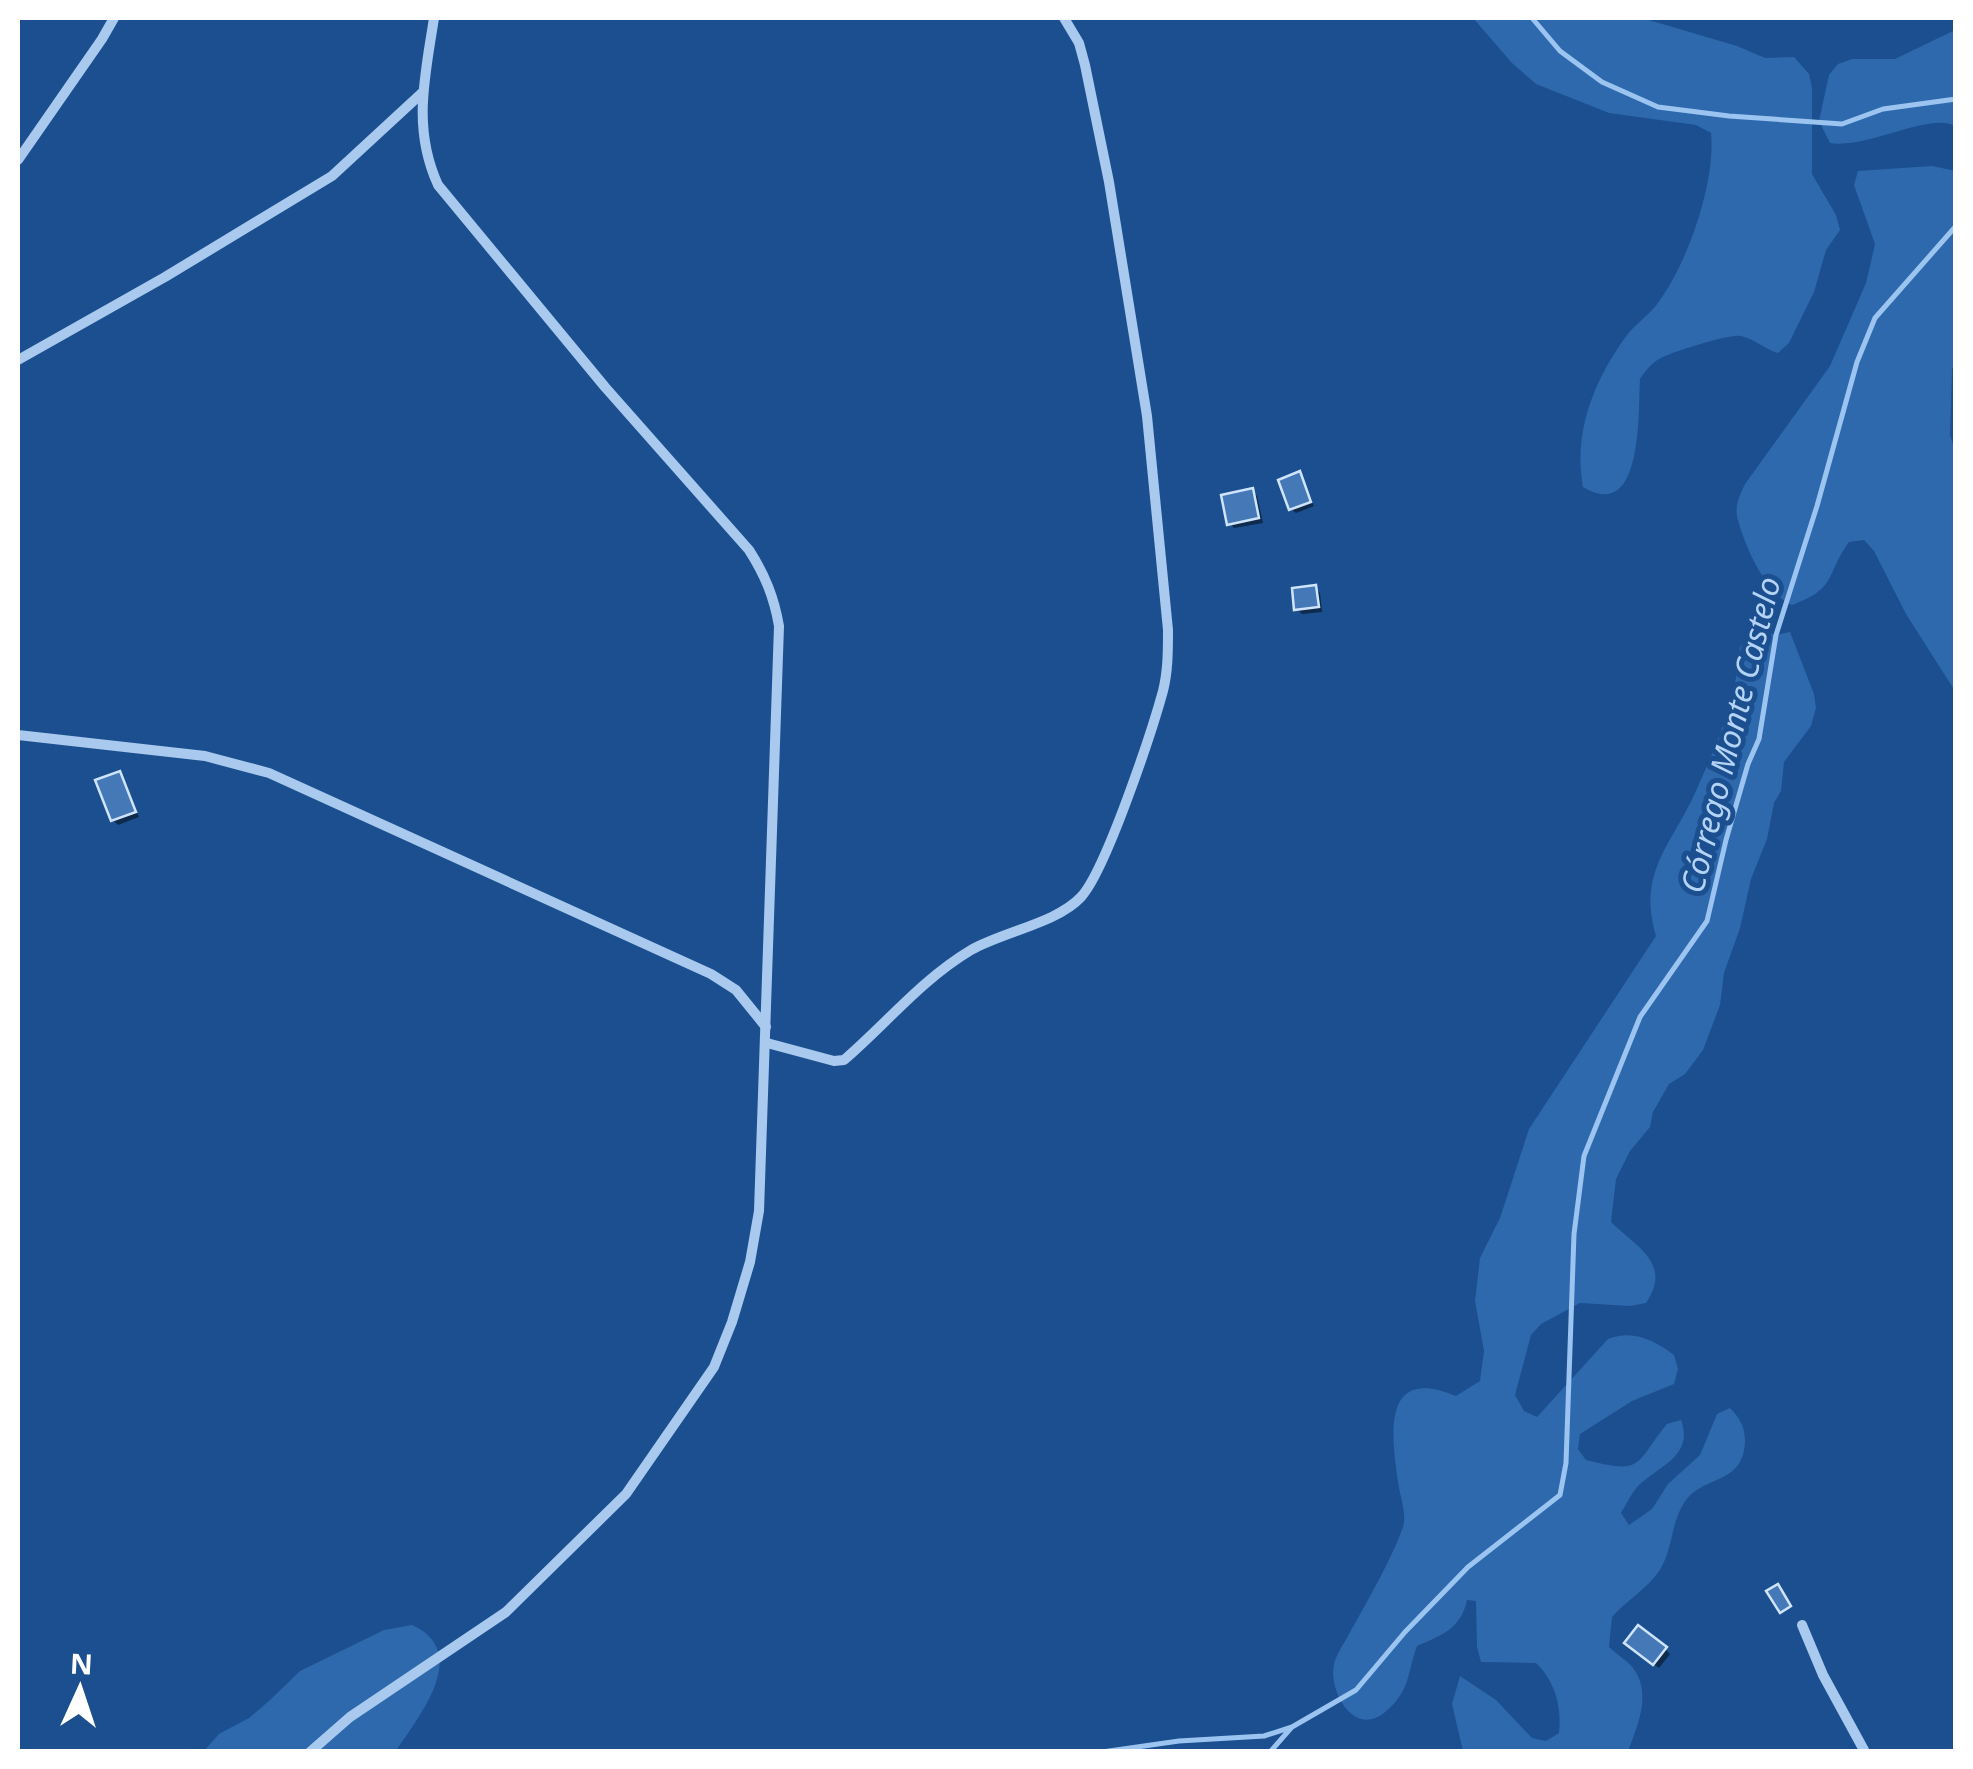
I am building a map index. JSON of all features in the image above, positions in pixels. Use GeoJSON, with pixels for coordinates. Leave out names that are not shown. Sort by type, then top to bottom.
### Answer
{"type":"FeatureCollection","features":[{"type":"Feature","properties":{"kind":"street"},"geometry":{"type":"LineString","coordinates":[[18,160],[114,18]]}},
{"type":"Feature","properties":{"kind":"street"},"geometry":{"type":"LineString","coordinates":[[310,1752],[350,1717],[506,1612],[626,1494],[714,1367],[750,1262],[760,1211],[779,626],[766,575],[749,550],[438,186],[426,159],[422,136],[423,92],[434,18]]}},
{"type":"Feature","properties":{"kind":"street"},"geometry":{"type":"LineString","coordinates":[[766,1043],[834,1061],[844,1060],[913,992],[946,967],[974,949],[1060,912],[1081,897],[1109,842],[1162,692],[1168,630],[1147,416],[1103,148],[1079,43],[1064,18]]}},
{"type":"Feature","properties":{"kind":"street"},"geometry":{"type":"LineString","coordinates":[[18,360],[332,176],[423,92]]}},
{"type":"Feature","properties":{"kind":"street"},"geometry":{"type":"LineString","coordinates":[[18,735],[205,756],[269,773],[711,974],[736,990],[766,1028]]}},
{"type":"Feature","properties":{"kind":"street"},"geometry":{"type":"LineString","coordinates":[[1802,1625],[1823,1675],[1865,1752]]}},
{"type":"Feature","properties":{"kind":"shaded area"},"geometry":{"type":"Polygon","coordinates":[[[1473,18],[1642,18],[1765,58],[1794,57],[1809,74],[1812,174],[1836,215],[1840,230],[1826,250],[1814,292],[1789,343],[1778,353],[1746,337],[1735,336],[1679,351],[1650,366],[1640,379],[1634,458],[1617,490],[1603,494],[1583,487],[1581,446],[1589,407],[1615,352],[1666,291],[1687,249],[1709,176],[1711,133],[1696,125],[1609,113],[1536,84],[1473,18]]]}},
{"type":"Feature","properties":{"kind":"shaded area"},"geometry":{"type":"Polygon","coordinates":[[[1955,30],[1955,126],[1930,124],[1862,141],[1830,143],[1819,121],[1829,75],[1838,64],[1852,59],[1895,59],[1955,30]]]}},
{"type":"Feature","properties":{"kind":"shaded area"},"geometry":{"type":"Polygon","coordinates":[[[1932,166],[1956,171],[1956,360],[1952,369],[1950,435],[1956,454],[1955,691],[1864,540],[1849,542],[1824,586],[1792,605],[1773,591],[1757,567],[1737,512],[1745,484],[1830,366],[1866,283],[1875,244],[1854,185],[1858,171],[1932,166]]]}},
{"type":"Feature","properties":{"kind":"shaded area"},"geometry":{"type":"Polygon","coordinates":[[[1790,632],[1816,708],[1811,726],[1784,762],[1781,791],[1751,879],[1724,973],[1720,1005],[1703,1050],[1685,1074],[1669,1084],[1653,1112],[1650,1127],[1630,1151],[1616,1179],[1611,1222],[1648,1257],[1655,1277],[1653,1289],[1646,1303],[1580,1303],[1541,1324],[1531,1335],[1515,1395],[1524,1411],[1537,1417],[1608,1339],[1617,1336],[1643,1338],[1674,1355],[1678,1369],[1674,1384],[1632,1401],[1580,1434],[1578,1449],[1586,1460],[1629,1466],[1642,1457],[1667,1424],[1681,1420],[1684,1432],[1679,1451],[1638,1486],[1621,1513],[1629,1525],[1652,1509],[1668,1484],[1700,1455],[1717,1414],[1730,1408],[1743,1427],[1743,1456],[1730,1473],[1701,1487],[1684,1503],[1661,1568],[1612,1617],[1609,1647],[1633,1668],[1642,1688],[1641,1709],[1628,1751],[1463,1751],[1452,1704],[1460,1676],[1496,1700],[1532,1738],[1546,1741],[1559,1733],[1556,1695],[1536,1663],[1481,1662],[1476,1601],[1467,1600],[1450,1629],[1417,1646],[1404,1689],[1384,1713],[1373,1719],[1353,1715],[1335,1686],[1338,1653],[1403,1527],[1394,1444],[1397,1409],[1403,1397],[1415,1389],[1456,1396],[1480,1381],[1484,1351],[1475,1301],[1480,1258],[1500,1218],[1529,1129],[1656,936],[1651,894],[1659,860],[1718,740],[1735,685],[1740,647],[1751,635],[1790,632]]]}},
{"type":"Feature","properties":{"kind":"shaded area"},"geometry":{"type":"Polygon","coordinates":[[[412,1625],[429,1637],[438,1651],[439,1668],[427,1703],[396,1751],[203,1752],[219,1734],[249,1718],[300,1671],[384,1630],[412,1625]]]}},
{"type":"Feature","properties":{"kind":"building"},"geometry":{"type":"Polygon","coordinates":[[[1300,471],[1311,502],[1289,510],[1278,480],[1300,471]]]}},
{"type":"Feature","properties":{"kind":"building"},"geometry":{"type":"Polygon","coordinates":[[[1253,488],[1259,518],[1227,525],[1221,495],[1253,488]]]}},
{"type":"Feature","properties":{"kind":"building"},"geometry":{"type":"Polygon","coordinates":[[[1316,585],[1319,607],[1294,610],[1292,588],[1316,585]]]}},
{"type":"Feature","properties":{"kind":"building"},"geometry":{"type":"Polygon","coordinates":[[[120,771],[136,812],[111,821],[95,780],[120,771]]]}},
{"type":"Feature","properties":{"kind":"building"},"geometry":{"type":"Polygon","coordinates":[[[1778,1584],[1791,1606],[1780,1613],[1766,1591],[1778,1584]]]}},
{"type":"Feature","properties":{"kind":"building"},"geometry":{"type":"Polygon","coordinates":[[[1638,1625],[1667,1647],[1653,1665],[1624,1643],[1638,1625]]]}},
{"type":"Feature","properties":{"kind":"waterway"},"geometry":{"type":"LineString","coordinates":[[1532,18],[1560,51],[1602,82],[1658,107],[1842,124],[1883,109],[1956,99]]}},
{"type":"Feature","properties":{"kind":"waterway","name":"Córrego Monte Castelo"},"geometry":{"type":"LineString","coordinates":[[1102,1752],[1179,1741],[1264,1736],[1292,1727],[1356,1690],[1468,1567],[1560,1495],[1566,1463],[1574,1234],[1584,1156],[1640,1017],[1707,921],[1726,840],[1759,739],[1776,635],[1857,362],[1875,318],[1956,226]]}},
{"type":"Feature","properties":{"kind":"waterway"},"geometry":{"type":"LineString","coordinates":[[1270,1752],[1291,1728]]}}]}
